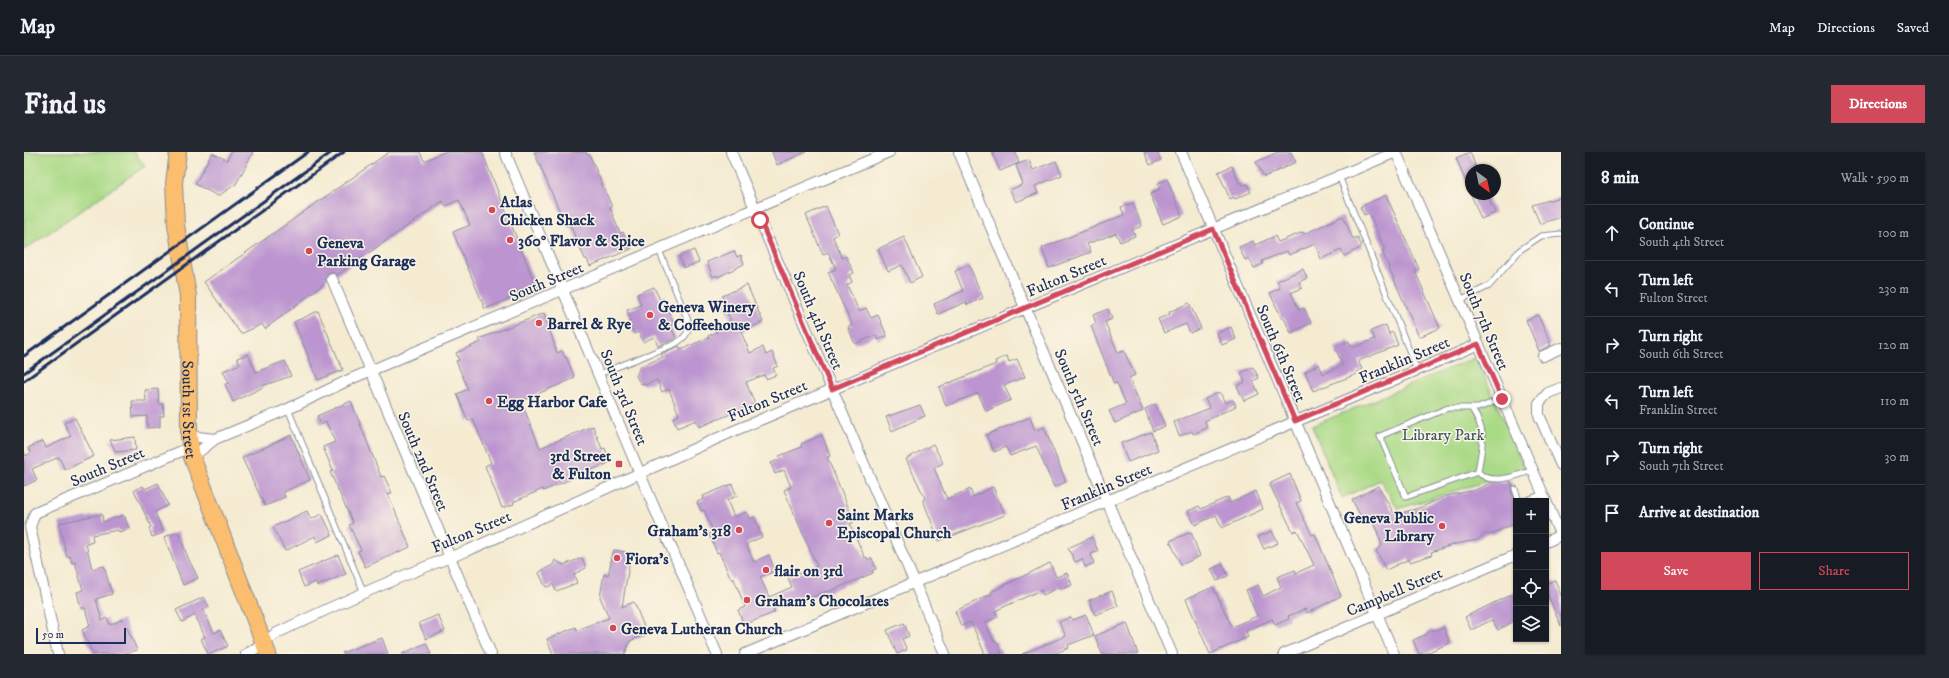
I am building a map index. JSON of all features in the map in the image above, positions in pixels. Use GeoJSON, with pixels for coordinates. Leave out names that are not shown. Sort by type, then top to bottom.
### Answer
{"type":"FeatureCollection","features":[{"type":"Feature","properties":{"kind":"main road","name":"South 1st Street"},"geometry":{"type":"LineString","coordinates":[[178,152],[174,184],[176,225],[188,296],[191,447],[266,648]]}},
{"type":"Feature","properties":{"kind":"street","name":"South 3rd Street"},"geometry":{"type":"LineString","coordinates":[[505,152],[717,654]]}},
{"type":"Feature","properties":{"kind":"street","name":"South 4th Street"},"geometry":{"type":"LineString","coordinates":[[731,152],[945,654]]}},
{"type":"Feature","properties":{"kind":"street","name":"South Street"},"geometry":{"type":"LineString","coordinates":[[58,654],[30,527],[35,513],[191,447],[215,439],[288,409],[370,371],[889,152]]}},
{"type":"Feature","properties":{"kind":"street","name":"South 5th Street"},"geometry":{"type":"LineString","coordinates":[[959,152],[1172,654]]}},
{"type":"Feature","properties":{"kind":"street","name":"South 6th Street"},"geometry":{"type":"LineString","coordinates":[[1181,152],[1394,654]]}},
{"type":"Feature","properties":{"kind":"street","name":"Fulton Street"},"geometry":{"type":"LineString","coordinates":[[246,654],[266,648],[277,633],[364,593],[469,550],[736,430],[1396,152]]}},
{"type":"Feature","properties":{"kind":"street","name":"South 7th Street"},"geometry":{"type":"LineString","coordinates":[[1396,152],[1545,498]]}},
{"type":"Feature","properties":{"kind":"street","name":"South 2nd Street"},"geometry":{"type":"LineString","coordinates":[[332,279],[491,654]]}},
{"type":"Feature","properties":{"kind":"street","name":"Franklin Street"},"geometry":{"type":"LineString","coordinates":[[745,654],[1478,344]]}},
{"type":"Feature","properties":{"kind":"street"},"geometry":{"type":"LineString","coordinates":[[1543,356],[1561,348]]}},
{"type":"Feature","properties":{"kind":"street"},"geometry":{"type":"LineString","coordinates":[[1561,388],[1548,393],[1539,403],[1540,415],[1561,465]]}},
{"type":"Feature","properties":{"kind":"street","name":"South Street"},"geometry":{"type":"LineString","coordinates":[[191,447],[215,439]]}},
{"type":"Feature","properties":{"kind":"street","name":"South 7th Street"},"geometry":{"type":"LineString","coordinates":[[1549,508],[1561,536]]}},
{"type":"Feature","properties":{"kind":"street"},"geometry":{"type":"LineString","coordinates":[[1549,541],[1561,536]]}},
{"type":"Feature","properties":{"kind":"street","name":"Campbell Street"},"geometry":{"type":"LineString","coordinates":[[1284,654],[1299,651],[1377,614],[1513,555]]}},
{"type":"Feature","properties":{"kind":"lane"},"geometry":{"type":"LineString","coordinates":[[1339,176],[1417,370]]}},
{"type":"Feature","properties":{"kind":"lane"},"geometry":{"type":"LineString","coordinates":[[1460,300],[1489,286],[1520,250],[1541,236],[1561,234]]}},
{"type":"Feature","properties":{"kind":"lane"},"geometry":{"type":"LineString","coordinates":[[599,374],[675,344],[682,340],[689,332],[689,323],[659,250]]}},
{"type":"Feature","properties":{"kind":"lane"},"geometry":{"type":"LineString","coordinates":[[1478,472],[1406,497],[1380,436],[1448,408],[1472,409],[1502,399]]}},
{"type":"Feature","properties":{"kind":"lane"},"geometry":{"type":"LineString","coordinates":[[288,409],[364,593]]}},
{"type":"Feature","properties":{"kind":"lane"},"geometry":{"type":"LineString","coordinates":[[1472,409],[1482,426],[1483,434],[1478,472]]}},
{"type":"Feature","properties":{"kind":"lane"},"geometry":{"type":"LineString","coordinates":[[1478,472],[1485,478],[1496,479],[1516,476],[1533,470]]}},
{"type":"Feature","properties":{"kind":"lane"},"geometry":{"type":"LineString","coordinates":[[1515,489],[1518,498]]}},
{"type":"Feature","properties":{"kind":"green space"},"geometry":{"type":"Polygon","coordinates":[[[24,152],[134,152],[145,166],[24,250],[24,152]]]}},
{"type":"Feature","properties":{"kind":"green space","name":"Library Park"},"geometry":{"type":"Polygon","coordinates":[[[1476,357],[1525,469],[1398,509],[1380,480],[1342,498],[1312,426],[1476,357]]]}},
{"type":"Feature","properties":{"kind":"building"},"geometry":{"type":"Polygon","coordinates":[[[231,152],[253,152],[236,184],[218,196],[195,184],[212,153],[227,160],[231,152]]]}},
{"type":"Feature","properties":{"kind":"building","name":"Geneva Parking Garage"},"geometry":{"type":"Polygon","coordinates":[[[389,152],[420,152],[424,161],[444,152],[482,152],[538,291],[517,299],[516,296],[485,309],[453,232],[470,225],[459,200],[445,206],[443,201],[337,275],[329,273],[326,278],[326,282],[265,329],[262,324],[241,334],[204,282],[389,152]]]}},
{"type":"Feature","properties":{"kind":"building"},"geometry":{"type":"Polygon","coordinates":[[[534,152],[586,152],[587,155],[589,154],[612,207],[610,208],[620,233],[623,232],[631,249],[590,266],[587,259],[585,259],[570,225],[566,226],[534,152]]]}},
{"type":"Feature","properties":{"kind":"building"},"geometry":{"type":"Polygon","coordinates":[[[772,152],[806,152],[777,165],[772,152]]]}},
{"type":"Feature","properties":{"kind":"building"},"geometry":{"type":"Polygon","coordinates":[[[992,152],[1015,152],[1019,163],[1000,171],[992,152]]]}},
{"type":"Feature","properties":{"kind":"building"},"geometry":{"type":"Polygon","coordinates":[[[1144,152],[1157,152],[1161,160],[1150,165],[1144,152]]]}},
{"type":"Feature","properties":{"kind":"building"},"geometry":{"type":"Polygon","coordinates":[[[1278,152],[1291,152],[1296,162],[1264,177],[1256,162],[1278,152]]]}},
{"type":"Feature","properties":{"kind":"building"},"geometry":{"type":"Polygon","coordinates":[[[1470,152],[1475,164],[1465,164],[1465,180],[1456,158],[1470,152]]]}},
{"type":"Feature","properties":{"kind":"building"},"geometry":{"type":"Polygon","coordinates":[[[1029,160],[1033,170],[1056,161],[1062,175],[1035,186],[1038,193],[1016,202],[1010,190],[1023,184],[1016,165],[1029,160]]]}},
{"type":"Feature","properties":{"kind":"building"},"geometry":{"type":"Polygon","coordinates":[[[1232,166],[1239,183],[1241,182],[1243,185],[1247,184],[1251,192],[1235,199],[1234,197],[1230,199],[1218,172],[1232,166]]]}},
{"type":"Feature","properties":{"kind":"building"},"geometry":{"type":"Polygon","coordinates":[[[1167,179],[1182,216],[1163,224],[1150,194],[1160,189],[1158,183],[1167,179]]]}},
{"type":"Feature","properties":{"kind":"building"},"geometry":{"type":"Polygon","coordinates":[[[1386,195],[1419,269],[1415,271],[1440,328],[1419,337],[1382,251],[1385,250],[1369,213],[1364,215],[1360,207],[1386,195]]]}},
{"type":"Feature","properties":{"kind":"building"},"geometry":{"type":"Polygon","coordinates":[[[1561,197],[1561,217],[1540,224],[1532,205],[1561,197]]]}},
{"type":"Feature","properties":{"kind":"building"},"geometry":{"type":"Polygon","coordinates":[[[1473,200],[1490,200],[1495,213],[1481,219],[1473,200]]]}},
{"type":"Feature","properties":{"kind":"building"},"geometry":{"type":"Polygon","coordinates":[[[1133,203],[1142,226],[1132,230],[1135,236],[1120,242],[1116,233],[1087,244],[1091,252],[1049,268],[1042,248],[1124,215],[1121,207],[1133,203]]]}},
{"type":"Feature","properties":{"kind":"building"},"geometry":{"type":"Polygon","coordinates":[[[826,206],[838,234],[833,237],[842,258],[846,256],[854,273],[849,275],[852,282],[847,285],[859,311],[866,308],[871,318],[878,315],[887,336],[878,340],[876,335],[855,344],[848,327],[852,325],[828,272],[836,269],[828,252],[823,255],[806,215],[826,206]]]}},
{"type":"Feature","properties":{"kind":"building"},"geometry":{"type":"Polygon","coordinates":[[[1343,216],[1353,239],[1357,237],[1362,247],[1344,256],[1341,250],[1321,259],[1315,244],[1289,255],[1287,251],[1262,261],[1263,264],[1254,268],[1249,258],[1245,260],[1239,247],[1253,241],[1255,245],[1275,236],[1278,242],[1303,232],[1304,234],[1343,216]]]}},
{"type":"Feature","properties":{"kind":"building"},"geometry":{"type":"Polygon","coordinates":[[[904,237],[922,277],[910,283],[902,265],[888,271],[878,249],[904,237]]]}},
{"type":"Feature","properties":{"kind":"building"},"geometry":{"type":"Polygon","coordinates":[[[694,250],[699,262],[684,268],[679,256],[694,250]]]}},
{"type":"Feature","properties":{"kind":"building"},"geometry":{"type":"Polygon","coordinates":[[[734,251],[737,257],[741,255],[744,264],[718,277],[717,275],[713,277],[707,262],[734,251]]]}},
{"type":"Feature","properties":{"kind":"building"},"geometry":{"type":"Polygon","coordinates":[[[969,265],[983,298],[967,305],[966,302],[938,314],[934,304],[963,291],[955,271],[969,265]]]}},
{"type":"Feature","properties":{"kind":"building"},"geometry":{"type":"Polygon","coordinates":[[[1303,269],[1307,278],[1299,282],[1302,288],[1291,293],[1299,310],[1304,308],[1311,323],[1291,333],[1284,318],[1282,319],[1270,293],[1280,288],[1277,281],[1303,269]]]}},
{"type":"Feature","properties":{"kind":"building"},"geometry":{"type":"Polygon","coordinates":[[[747,285],[763,322],[741,332],[750,353],[763,347],[766,355],[772,352],[778,366],[773,368],[776,375],[766,379],[764,375],[746,382],[755,404],[699,427],[696,420],[677,428],[673,418],[679,415],[669,389],[662,392],[657,380],[645,385],[640,383],[636,376],[640,367],[663,357],[661,354],[679,346],[681,349],[709,338],[708,336],[717,332],[715,328],[731,321],[722,301],[724,300],[722,296],[747,285]]]}},
{"type":"Feature","properties":{"kind":"building","name":"Geneva Winery & Coffeehouse"},"geometry":{"type":"Polygon","coordinates":[[[654,287],[660,300],[663,298],[674,324],[670,325],[676,338],[658,346],[654,337],[643,342],[639,332],[634,334],[628,321],[631,320],[627,310],[641,305],[637,294],[654,287]]]}},
{"type":"Feature","properties":{"kind":"building"},"geometry":{"type":"Polygon","coordinates":[[[1189,303],[1201,328],[1190,333],[1186,324],[1164,333],[1158,319],[1189,303]]]}},
{"type":"Feature","properties":{"kind":"building"},"geometry":{"type":"Polygon","coordinates":[[[1108,309],[1112,319],[1105,322],[1118,353],[1124,351],[1135,375],[1129,378],[1143,411],[1115,423],[1109,411],[1126,404],[1117,383],[1114,384],[1091,326],[1096,323],[1093,315],[1108,309]]]}},
{"type":"Feature","properties":{"kind":"building"},"geometry":{"type":"Polygon","coordinates":[[[318,311],[343,370],[318,380],[294,322],[318,311]]]}},
{"type":"Feature","properties":{"kind":"building"},"geometry":{"type":"Polygon","coordinates":[[[544,313],[557,353],[562,351],[575,378],[521,401],[540,448],[593,426],[602,449],[605,448],[610,462],[543,491],[543,489],[513,502],[514,504],[502,508],[485,466],[491,463],[473,419],[468,421],[457,394],[468,389],[456,361],[459,360],[456,353],[481,342],[479,339],[544,313]]]}},
{"type":"Feature","properties":{"kind":"building"},"geometry":{"type":"Polygon","coordinates":[[[1538,315],[1551,345],[1539,351],[1526,320],[1538,315]]]}},
{"type":"Feature","properties":{"kind":"building"},"geometry":{"type":"Polygon","coordinates":[[[1386,325],[1389,334],[1393,332],[1398,345],[1358,361],[1362,369],[1356,372],[1357,374],[1313,391],[1305,372],[1319,364],[1323,374],[1343,365],[1335,348],[1349,341],[1352,348],[1375,339],[1371,331],[1386,325]]]}},
{"type":"Feature","properties":{"kind":"building"},"geometry":{"type":"Polygon","coordinates":[[[1231,327],[1236,339],[1222,345],[1217,333],[1231,327]]]}},
{"type":"Feature","properties":{"kind":"building"},"geometry":{"type":"Polygon","coordinates":[[[248,354],[256,372],[285,361],[291,376],[262,386],[263,387],[233,402],[225,384],[229,383],[223,371],[240,364],[237,358],[248,354]]]}},
{"type":"Feature","properties":{"kind":"building"},"geometry":{"type":"Polygon","coordinates":[[[1007,356],[1009,362],[1017,359],[1025,377],[1004,385],[1011,400],[986,411],[978,393],[946,406],[939,387],[996,364],[995,361],[1007,356]]]}},
{"type":"Feature","properties":{"kind":"building"},"geometry":{"type":"Polygon","coordinates":[[[1253,367],[1259,378],[1253,381],[1259,394],[1244,401],[1237,386],[1245,382],[1241,373],[1253,367]]]}},
{"type":"Feature","properties":{"kind":"building"},"geometry":{"type":"Polygon","coordinates":[[[158,389],[159,404],[163,404],[164,416],[160,416],[160,427],[147,428],[147,416],[133,417],[132,401],[146,401],[145,390],[158,389]]]}},
{"type":"Feature","properties":{"kind":"building"},"geometry":{"type":"Polygon","coordinates":[[[1220,392],[1225,403],[1233,400],[1236,406],[1205,421],[1207,428],[1193,434],[1192,431],[1179,436],[1174,422],[1210,408],[1205,399],[1220,392]]]}},
{"type":"Feature","properties":{"kind":"building"},"geometry":{"type":"Polygon","coordinates":[[[351,401],[381,477],[384,476],[392,493],[388,494],[410,547],[365,567],[358,551],[361,550],[349,525],[353,523],[330,472],[333,471],[323,447],[335,442],[326,422],[321,425],[317,416],[351,401]]]}},
{"type":"Feature","properties":{"kind":"building"},"geometry":{"type":"Polygon","coordinates":[[[1155,404],[1165,426],[1153,431],[1145,409],[1155,404]]]}},
{"type":"Feature","properties":{"kind":"building"},"geometry":{"type":"Polygon","coordinates":[[[920,405],[925,416],[892,431],[886,417],[920,405]]]}},
{"type":"Feature","properties":{"kind":"building"},"geometry":{"type":"Polygon","coordinates":[[[1030,417],[1035,431],[1044,427],[1066,482],[1054,487],[1036,446],[1010,456],[1006,447],[994,452],[986,435],[1030,417]]]}},
{"type":"Feature","properties":{"kind":"building"},"geometry":{"type":"Polygon","coordinates":[[[75,418],[94,456],[65,470],[59,457],[32,469],[37,480],[24,486],[24,452],[26,456],[31,453],[28,448],[43,441],[46,448],[71,436],[64,423],[75,418]]]}},
{"type":"Feature","properties":{"kind":"building"},"geometry":{"type":"Polygon","coordinates":[[[1151,432],[1158,450],[1128,462],[1121,443],[1151,432]]]}},
{"type":"Feature","properties":{"kind":"building"},"geometry":{"type":"Polygon","coordinates":[[[291,435],[310,480],[283,492],[285,497],[265,506],[242,458],[291,435]]]}},
{"type":"Feature","properties":{"kind":"building"},"geometry":{"type":"Polygon","coordinates":[[[822,435],[830,456],[827,457],[852,516],[850,517],[853,523],[850,524],[865,558],[867,557],[868,560],[872,558],[876,569],[872,570],[873,573],[828,592],[827,591],[808,599],[807,597],[798,601],[797,598],[773,609],[775,612],[744,625],[738,610],[745,607],[734,579],[731,579],[719,552],[717,553],[709,534],[713,532],[704,510],[701,511],[697,502],[704,499],[703,496],[732,484],[737,496],[727,500],[734,517],[747,512],[750,519],[754,517],[762,537],[746,544],[754,562],[769,555],[775,571],[760,577],[769,597],[792,587],[788,578],[817,566],[784,490],[791,487],[784,470],[775,474],[771,463],[781,459],[779,456],[802,447],[801,444],[822,435]]]}},
{"type":"Feature","properties":{"kind":"building"},"geometry":{"type":"Polygon","coordinates":[[[135,437],[136,450],[116,452],[110,440],[135,437]]]}},
{"type":"Feature","properties":{"kind":"building"},"geometry":{"type":"Polygon","coordinates":[[[933,444],[943,463],[934,468],[947,499],[970,489],[973,497],[993,487],[1005,515],[939,541],[923,500],[925,498],[906,459],[933,444]]]}},
{"type":"Feature","properties":{"kind":"building"},"geometry":{"type":"Polygon","coordinates":[[[1290,474],[1301,501],[1296,503],[1312,535],[1315,534],[1341,596],[1307,613],[1305,609],[1288,616],[1289,619],[1275,625],[1272,619],[1246,631],[1248,637],[1210,654],[1186,599],[1213,587],[1232,627],[1257,616],[1246,590],[1258,585],[1263,596],[1281,587],[1277,577],[1295,570],[1296,573],[1314,565],[1297,530],[1293,532],[1270,485],[1271,483],[1290,474]]]}},
{"type":"Feature","properties":{"kind":"building","name":"Geneva Public Library"},"geometry":{"type":"Polygon","coordinates":[[[1510,481],[1513,486],[1511,490],[1514,498],[1513,525],[1503,528],[1494,534],[1485,534],[1477,540],[1455,544],[1431,552],[1432,555],[1410,562],[1409,559],[1386,570],[1376,550],[1382,546],[1377,531],[1371,519],[1364,522],[1352,500],[1378,486],[1395,515],[1422,507],[1446,496],[1475,490],[1491,483],[1510,481]]]}},
{"type":"Feature","properties":{"kind":"building"},"geometry":{"type":"Polygon","coordinates":[[[158,483],[168,505],[155,512],[163,533],[152,537],[149,528],[151,527],[134,490],[143,486],[145,489],[158,483]]]}},
{"type":"Feature","properties":{"kind":"building"},"geometry":{"type":"Polygon","coordinates":[[[1256,491],[1263,509],[1222,528],[1216,515],[1195,525],[1188,511],[1199,506],[1201,509],[1228,497],[1230,503],[1256,491]]]}},
{"type":"Feature","properties":{"kind":"building"},"geometry":{"type":"Polygon","coordinates":[[[307,511],[311,519],[322,514],[332,535],[317,542],[315,536],[285,551],[273,527],[307,511]]]}},
{"type":"Feature","properties":{"kind":"building"},"geometry":{"type":"Polygon","coordinates":[[[102,514],[103,522],[123,515],[129,529],[119,532],[118,530],[92,535],[93,542],[86,544],[92,569],[104,566],[112,594],[96,599],[102,621],[107,618],[110,625],[123,619],[137,650],[126,654],[93,654],[82,630],[90,626],[85,608],[81,608],[77,592],[83,590],[75,562],[72,563],[70,556],[67,557],[59,523],[102,514]]]}},
{"type":"Feature","properties":{"kind":"building"},"geometry":{"type":"Polygon","coordinates":[[[1272,531],[1278,543],[1264,549],[1258,537],[1272,531]]]}},
{"type":"Feature","properties":{"kind":"building"},"geometry":{"type":"Polygon","coordinates":[[[178,532],[198,578],[183,585],[164,537],[178,532]]]}},
{"type":"Feature","properties":{"kind":"building"},"geometry":{"type":"Polygon","coordinates":[[[1191,532],[1200,556],[1181,565],[1170,541],[1191,532]]]}},
{"type":"Feature","properties":{"kind":"building"},"geometry":{"type":"Polygon","coordinates":[[[1092,537],[1098,551],[1091,554],[1094,563],[1085,567],[1082,559],[1075,562],[1068,548],[1092,537]]]}},
{"type":"Feature","properties":{"kind":"building","name":"Geneva Lutheran Church"},"geometry":{"type":"Polygon","coordinates":[[[614,550],[631,553],[622,607],[634,602],[647,634],[630,641],[625,654],[553,654],[547,639],[576,627],[577,630],[609,618],[600,597],[604,574],[608,575],[614,550]]]}},
{"type":"Feature","properties":{"kind":"building"},"geometry":{"type":"Polygon","coordinates":[[[338,555],[346,574],[317,586],[316,582],[304,587],[298,572],[338,555]]]}},
{"type":"Feature","properties":{"kind":"building"},"geometry":{"type":"Polygon","coordinates":[[[582,558],[586,568],[574,574],[577,583],[556,591],[553,584],[548,587],[545,586],[539,573],[553,565],[555,560],[563,565],[582,558]]]}},
{"type":"Feature","properties":{"kind":"building"},"geometry":{"type":"Polygon","coordinates":[[[1050,563],[1056,577],[1067,573],[1072,585],[1061,589],[1060,587],[1043,595],[1041,590],[995,611],[998,617],[985,622],[994,642],[996,641],[1002,654],[985,654],[971,622],[961,626],[955,611],[992,594],[991,592],[1050,563]]]}},
{"type":"Feature","properties":{"kind":"building"},"geometry":{"type":"Polygon","coordinates":[[[1223,564],[1228,576],[1217,581],[1211,569],[1223,564]]]}},
{"type":"Feature","properties":{"kind":"building"},"geometry":{"type":"Polygon","coordinates":[[[1555,580],[1561,595],[1561,626],[1549,598],[1549,583],[1555,580]]]}},
{"type":"Feature","properties":{"kind":"building"},"geometry":{"type":"Polygon","coordinates":[[[1112,591],[1118,606],[1095,615],[1089,600],[1112,591]]]}},
{"type":"Feature","properties":{"kind":"building"},"geometry":{"type":"Polygon","coordinates":[[[1513,593],[1513,622],[1498,630],[1492,620],[1471,630],[1465,617],[1513,593]]]}},
{"type":"Feature","properties":{"kind":"building"},"geometry":{"type":"Polygon","coordinates":[[[204,597],[209,607],[203,609],[214,633],[220,630],[228,646],[210,654],[208,654],[201,639],[205,637],[195,615],[182,622],[176,610],[204,597]]]}},
{"type":"Feature","properties":{"kind":"building"},"geometry":{"type":"Polygon","coordinates":[[[438,615],[445,631],[426,639],[419,623],[438,615]]]}},
{"type":"Feature","properties":{"kind":"building"},"geometry":{"type":"Polygon","coordinates":[[[1086,615],[1094,635],[1068,645],[1069,648],[1053,654],[1022,654],[1066,636],[1059,622],[1071,617],[1073,620],[1086,615]]]}},
{"type":"Feature","properties":{"kind":"building"},"geometry":{"type":"Polygon","coordinates":[[[904,623],[909,636],[902,639],[907,650],[897,654],[887,630],[904,623]]]}},
{"type":"Feature","properties":{"kind":"building"},"geometry":{"type":"Polygon","coordinates":[[[1127,623],[1138,654],[1102,654],[1095,636],[1127,623]]]}},
{"type":"Feature","properties":{"kind":"building"},"geometry":{"type":"Polygon","coordinates":[[[1443,627],[1450,643],[1424,654],[1419,654],[1413,640],[1425,635],[1431,630],[1435,631],[1443,627]]]}},
{"type":"Feature","properties":{"kind":"building"},"geometry":{"type":"Polygon","coordinates":[[[382,638],[388,654],[342,653],[382,638]]]}},
{"type":"Feature","properties":{"kind":"building"},"geometry":{"type":"Polygon","coordinates":[[[426,643],[431,654],[402,654],[426,643]]]}},
{"type":"Feature","properties":{"kind":"railway"},"geometry":{"type":"LineString","coordinates":[[24,356],[308,152]]}},
{"type":"Feature","properties":{"kind":"railway"},"geometry":{"type":"LineString","coordinates":[[24,373],[332,152]]}},
{"type":"Feature","properties":{"kind":"railway"},"geometry":{"type":"LineString","coordinates":[[24,381],[344,152]]}},
{"type":"Feature","properties":{"kind":"place","name":"Atlas Chicken Shack"},"geometry":{"type":"Point","coordinates":[492,210]}},
{"type":"Feature","properties":{"kind":"place","name":"360° Flavor & Spice"},"geometry":{"type":"Point","coordinates":[510,240]}},
{"type":"Feature","properties":{"kind":"place","name":"Geneva Parking Garage"},"geometry":{"type":"Point","coordinates":[309,251]}},
{"type":"Feature","properties":{"kind":"place","name":"Geneva Winery & Coffeehouse"},"geometry":{"type":"Point","coordinates":[650,315]}},
{"type":"Feature","properties":{"kind":"place","name":"Barrel & Rye"},"geometry":{"type":"Point","coordinates":[539,323]}},
{"type":"Feature","properties":{"kind":"place","name":"Egg Harbor Cafe"},"geometry":{"type":"Point","coordinates":[489,401]}},
{"type":"Feature","properties":{"kind":"place","name":"3rd Street & Fulton"},"geometry":{"type":"Point","coordinates":[619,464]}},
{"type":"Feature","properties":{"kind":"place","name":"Saint Marks Episcopal Church"},"geometry":{"type":"Point","coordinates":[829,523]}},
{"type":"Feature","properties":{"kind":"place","name":"Geneva Public Library"},"geometry":{"type":"Point","coordinates":[1442,526]}},
{"type":"Feature","properties":{"kind":"place","name":"Graham's 318"},"geometry":{"type":"Point","coordinates":[739,530]}},
{"type":"Feature","properties":{"kind":"place","name":"Fiora's"},"geometry":{"type":"Point","coordinates":[617,558]}},
{"type":"Feature","properties":{"kind":"place","name":"flair on 3rd"},"geometry":{"type":"Point","coordinates":[766,570]}},
{"type":"Feature","properties":{"kind":"place","name":"Graham's Chocolates"},"geometry":{"type":"Point","coordinates":[747,600]}},
{"type":"Feature","properties":{"kind":"place","name":"Geneva Lutheran Church"},"geometry":{"type":"Point","coordinates":[613,628]}},
{"type":"Feature","properties":{"kind":"route"},"geometry":{"type":"LineString","coordinates":[[760,220],[832,389],[1213,229],[1295,421],[1478,344],[1502,399]]}}]}
